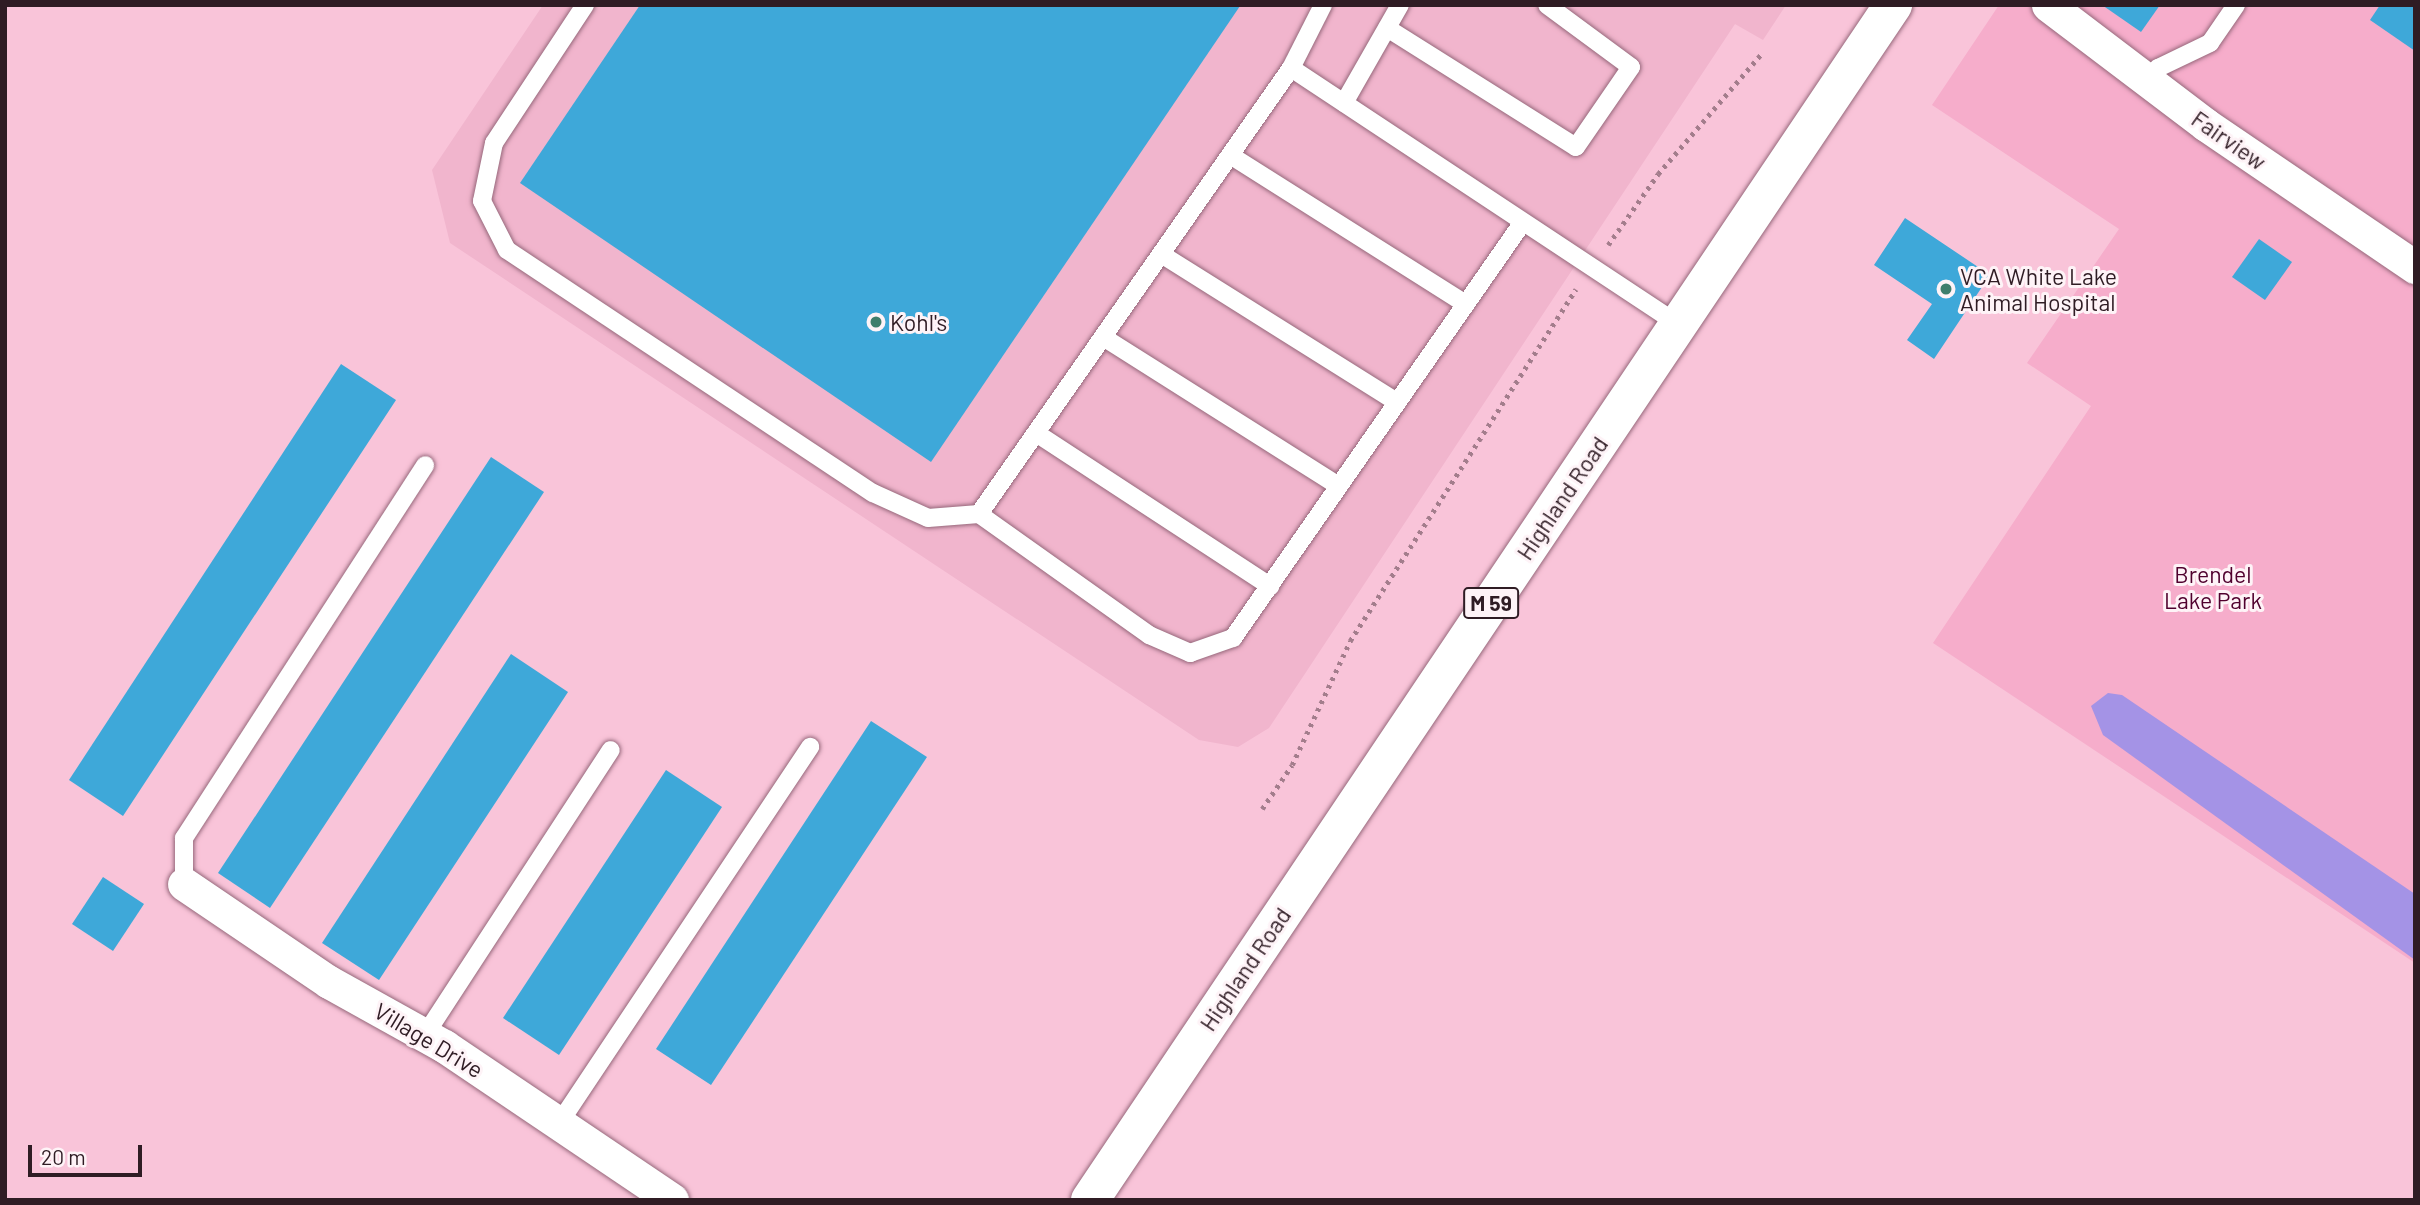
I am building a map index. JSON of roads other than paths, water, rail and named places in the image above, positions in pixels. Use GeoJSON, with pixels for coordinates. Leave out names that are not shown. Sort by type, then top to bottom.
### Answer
{"type":"FeatureCollection","features":[{"type":"Feature","properties":{"kind":"highway","name":"Highland Road"},"geometry":{"type":"LineString","coordinates":[[1090,1200],[1893,5]]}},
{"type":"Feature","properties":{"kind":"street","name":"Fairview"},"geometry":{"type":"LineString","coordinates":[[2048,5],[2151,80],[2206,125],[2415,267]]}},
{"type":"Feature","properties":{"kind":"street","name":"Village Drive"},"geometry":{"type":"LineString","coordinates":[[184,884],[329,982],[425,1035],[560,1122],[672,1200]]}},
{"type":"Feature","properties":{"kind":"lane"},"geometry":{"type":"LineString","coordinates":[[585,5],[494,143],[482,201],[507,250],[873,492],[928,518],[979,514],[1149,635],[1190,653],[1233,638],[1524,222]]}},
{"type":"Feature","properties":{"kind":"lane"},"geometry":{"type":"LineString","coordinates":[[979,514],[1291,68],[1323,5]]}},
{"type":"Feature","properties":{"kind":"lane"},"geometry":{"type":"LineString","coordinates":[[1344,103],[1400,5]]}},
{"type":"Feature","properties":{"kind":"lane"},"geometry":{"type":"LineString","coordinates":[[1387,28],[1576,147],[1631,67],[1548,5]]}},
{"type":"Feature","properties":{"kind":"lane"},"geometry":{"type":"LineString","coordinates":[[2151,80],[2158,68],[2210,43],[2236,5]]}},
{"type":"Feature","properties":{"kind":"lane"},"geometry":{"type":"LineString","coordinates":[[1291,68],[1678,324]]}},
{"type":"Feature","properties":{"kind":"lane"},"geometry":{"type":"LineString","coordinates":[[1230,155],[1466,304]]}},
{"type":"Feature","properties":{"kind":"lane"},"geometry":{"type":"LineString","coordinates":[[1161,254],[1398,402]]}},
{"type":"Feature","properties":{"kind":"lane"},"geometry":{"type":"LineString","coordinates":[[1103,337],[1339,486]]}},
{"type":"Feature","properties":{"kind":"lane"},"geometry":{"type":"LineString","coordinates":[[1036,433],[1270,586]]}},
{"type":"Feature","properties":{"kind":"lane"},"geometry":{"type":"LineString","coordinates":[[184,884],[184,838],[425,465]]}},
{"type":"Feature","properties":{"kind":"lane"},"geometry":{"type":"LineString","coordinates":[[560,1122],[810,747]]}},
{"type":"Feature","properties":{"kind":"lane"},"geometry":{"type":"LineString","coordinates":[[425,1035],[611,750]]}},
{"type":"Feature","properties":{"kind":"place","name":"VCA White Lake Animal Hospital"},"geometry":{"type":"Point","coordinates":[1946,289]}},
{"type":"Feature","properties":{"kind":"place","name":"Kohl's"},"geometry":{"type":"Point","coordinates":[876,322]}},
{"type":"Feature","properties":{"kind":"park label","name":"Brendel Lake Park"},"geometry":{"type":"Point","coordinates":[2213,587]}}]}
